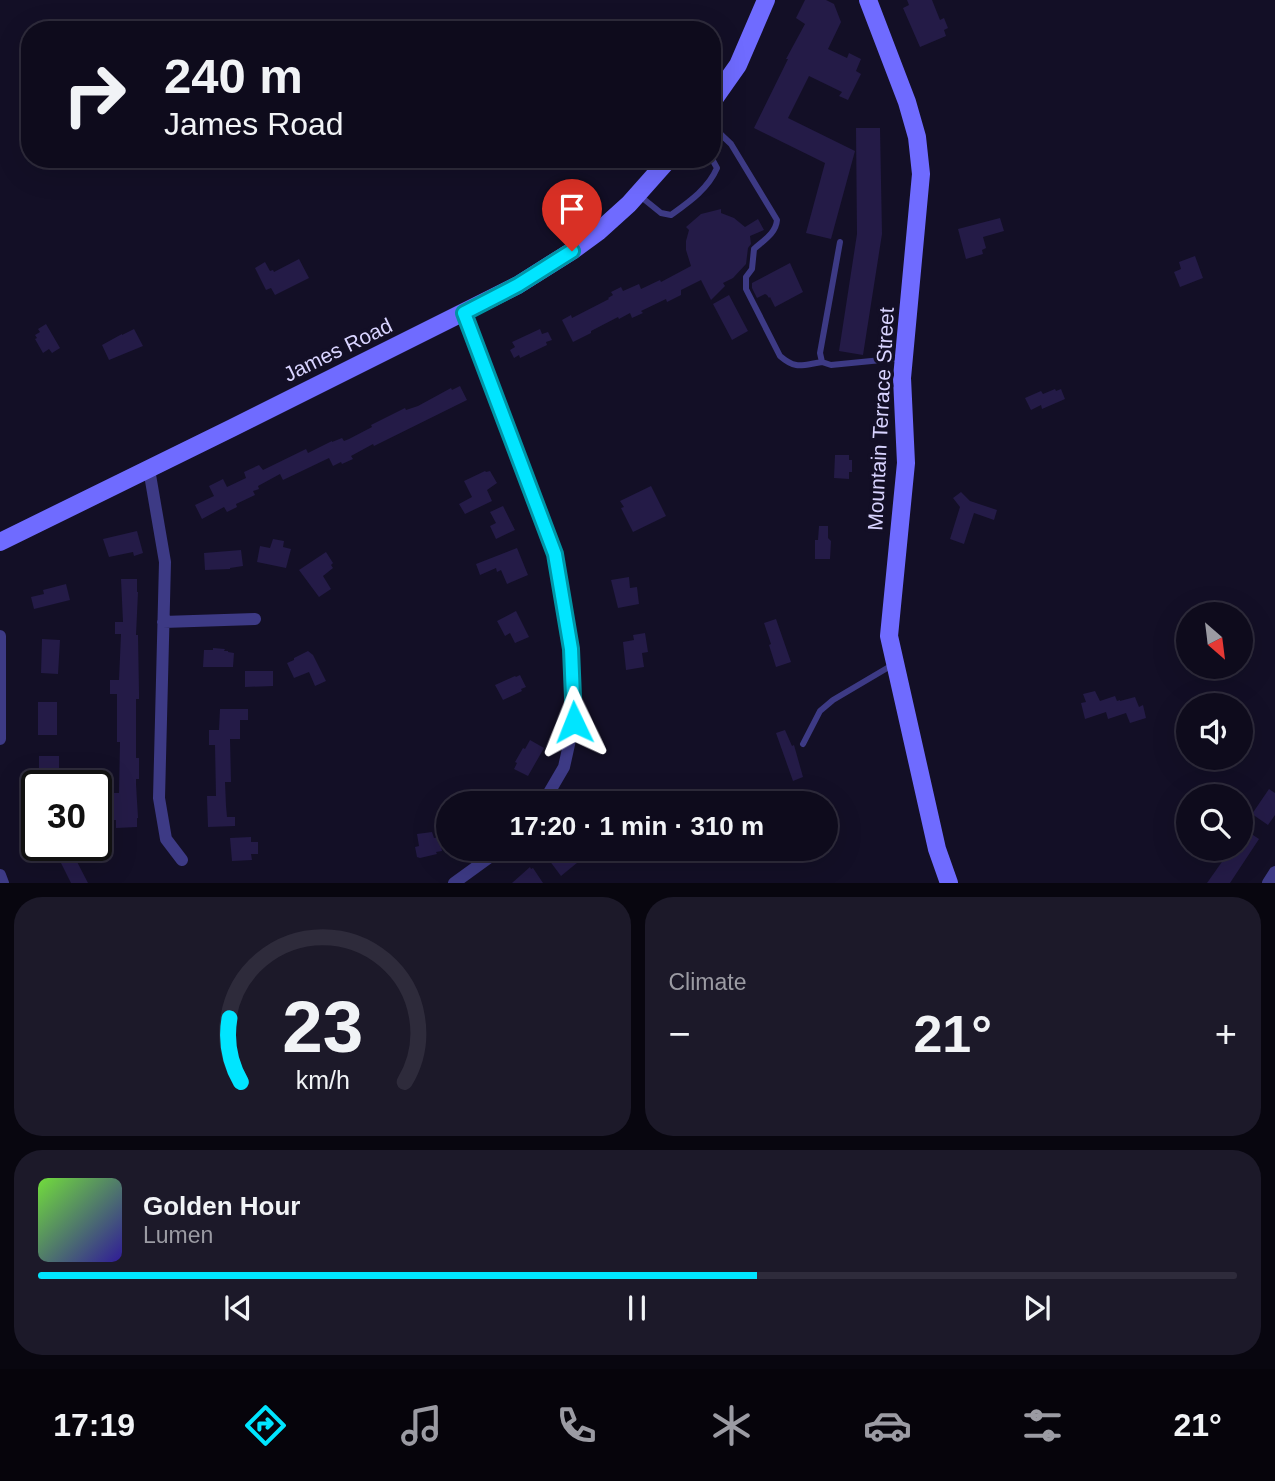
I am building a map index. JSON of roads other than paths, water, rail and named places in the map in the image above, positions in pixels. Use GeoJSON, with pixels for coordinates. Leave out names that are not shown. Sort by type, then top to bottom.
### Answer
{"type":"FeatureCollection","features":[{"type":"Feature","properties":{"kind":"street"},"geometry":{"type":"LineString","coordinates":[[721,90],[738,65],[766,0]]}},
{"type":"Feature","properties":{"kind":"street","name":"Mountain Terrace Street"},"geometry":{"type":"LineString","coordinates":[[868,0],[907,102],[917,137],[920,174],[902,378],[906,463],[889,636],[937,849],[949,883]]}},
{"type":"Feature","properties":{"kind":"street","name":"James Road"},"geometry":{"type":"LineString","coordinates":[[0,542],[518,285],[597,232],[638,194],[661,168]]}},
{"type":"Feature","properties":{"kind":"street"},"geometry":{"type":"LineString","coordinates":[[464,313],[555,554],[571,649],[574,722],[564,767],[550,791]]}},
{"type":"Feature","properties":{"kind":"street"},"geometry":{"type":"LineString","coordinates":[[149,469],[165,562],[159,798],[166,839],[182,860]]}},
{"type":"Feature","properties":{"kind":"street"},"geometry":{"type":"LineString","coordinates":[[163,622],[255,619]]}},
{"type":"Feature","properties":{"kind":"street"},"geometry":{"type":"LineString","coordinates":[[0,636],[0,740]]}},
{"type":"Feature","properties":{"kind":"street"},"geometry":{"type":"LineString","coordinates":[[454,883],[484,861]]}},
{"type":"Feature","properties":{"kind":"street"},"geometry":{"type":"LineString","coordinates":[[1268,883],[1275,872]]}},
{"type":"Feature","properties":{"kind":"street"},"geometry":{"type":"LineString","coordinates":[[0,875],[3,883]]}},
{"type":"Feature","properties":{"kind":"lane"},"geometry":{"type":"LineString","coordinates":[[721,135],[731,144],[777,220],[772,233],[754,249],[752,268],[746,277],[746,289],[780,356],[789,364],[797,366],[822,362],[831,365],[904,358]]}},
{"type":"Feature","properties":{"kind":"lane"},"geometry":{"type":"LineString","coordinates":[[638,194],[661,213],[671,215],[711,181],[717,168]]}},
{"type":"Feature","properties":{"kind":"lane"},"geometry":{"type":"LineString","coordinates":[[822,362],[820,353],[840,242]]}},
{"type":"Feature","properties":{"kind":"lane"},"geometry":{"type":"LineString","coordinates":[[803,744],[820,711],[833,700],[895,663]]}}]}
